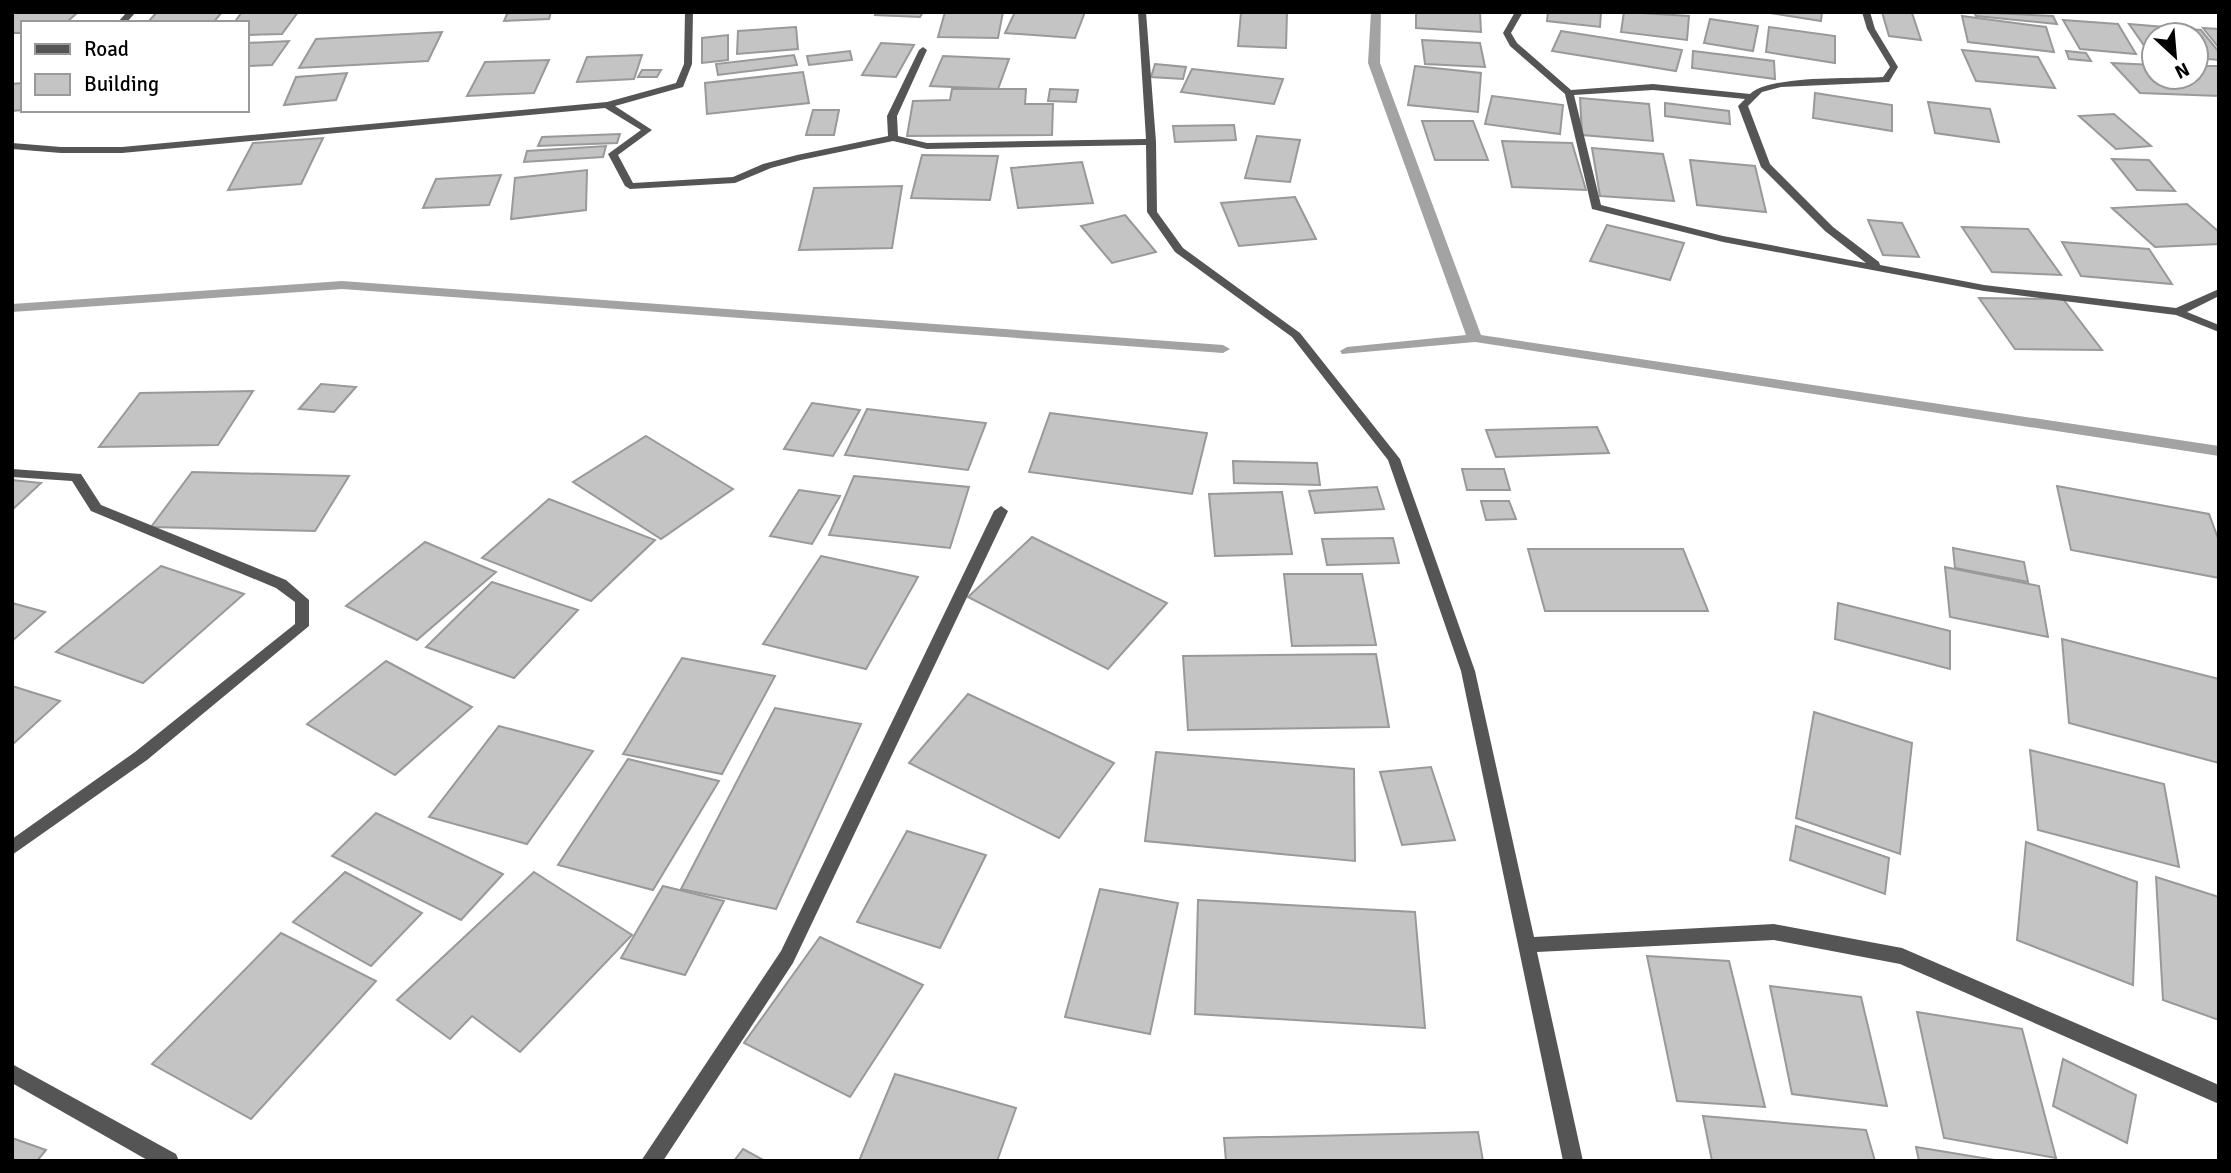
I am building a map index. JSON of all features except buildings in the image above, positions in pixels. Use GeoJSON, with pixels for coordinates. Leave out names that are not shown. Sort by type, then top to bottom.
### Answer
{"type":"FeatureCollection","features":[{"type":"Feature","properties":{"kind":"street"},"geometry":{"type":"LineString","coordinates":[[12,146],[61,150],[122,150],[607,105],[680,85],[688,64],[689,12]]}},
{"type":"Feature","properties":{"kind":"street"},"geometry":{"type":"LineString","coordinates":[[1142,12],[1151,142],[1152,212],[1179,250],[1296,335],[1394,459],[1468,671],[1573,1161]]}},
{"type":"Feature","properties":{"kind":"street"},"geometry":{"type":"LineString","coordinates":[[1519,12],[1507,33],[1513,44],[1569,93],[1596,207],[1723,240],[1984,288],[2178,312],[2219,329]]}},
{"type":"Feature","properties":{"kind":"street"},"geometry":{"type":"LineString","coordinates":[[1866,12],[1871,29],[1894,67],[1886,80],[1781,84],[1759,90],[1743,106],[1765,166],[1829,229],[1879,267]]}},
{"type":"Feature","properties":{"kind":"street"},"geometry":{"type":"LineString","coordinates":[[893,138],[892,116],[923,50]]}},
{"type":"Feature","properties":{"kind":"street"},"geometry":{"type":"LineString","coordinates":[[1569,93],[1653,87],[1753,97]]}},
{"type":"Feature","properties":{"kind":"street"},"geometry":{"type":"LineString","coordinates":[[607,105],[647,130],[613,154],[630,186],[735,180],[767,166],[800,157],[893,138],[927,146],[1151,142]]}},
{"type":"Feature","properties":{"kind":"street"},"geometry":{"type":"LineString","coordinates":[[2178,312],[2219,292]]}},
{"type":"Feature","properties":{"kind":"street"},"geometry":{"type":"LineString","coordinates":[[12,473],[76,477],[96,508],[281,584],[302,600],[302,626],[141,756],[12,848]]}},
{"type":"Feature","properties":{"kind":"street"},"geometry":{"type":"LineString","coordinates":[[651,1161],[787,957],[1001,511]]}},
{"type":"Feature","properties":{"kind":"street"},"geometry":{"type":"LineString","coordinates":[[1525,945],[1774,932],[1902,956],[2219,1095]]}},
{"type":"Feature","properties":{"kind":"street"},"geometry":{"type":"LineString","coordinates":[[12,1073],[169,1161]]}},
{"type":"Feature","properties":{"kind":"waterway"},"geometry":{"type":"LineString","coordinates":[[1376,12],[1374,63],[1475,338]]}},
{"type":"Feature","properties":{"kind":"waterway"},"geometry":{"type":"LineString","coordinates":[[12,308],[342,285],[1223,349]]}},
{"type":"Feature","properties":{"kind":"waterway"},"geometry":{"type":"LineString","coordinates":[[1347,351],[1475,338]]}},
{"type":"Feature","properties":{"kind":"waterway"},"geometry":{"type":"LineString","coordinates":[[1475,338],[2219,451]]}}]}
